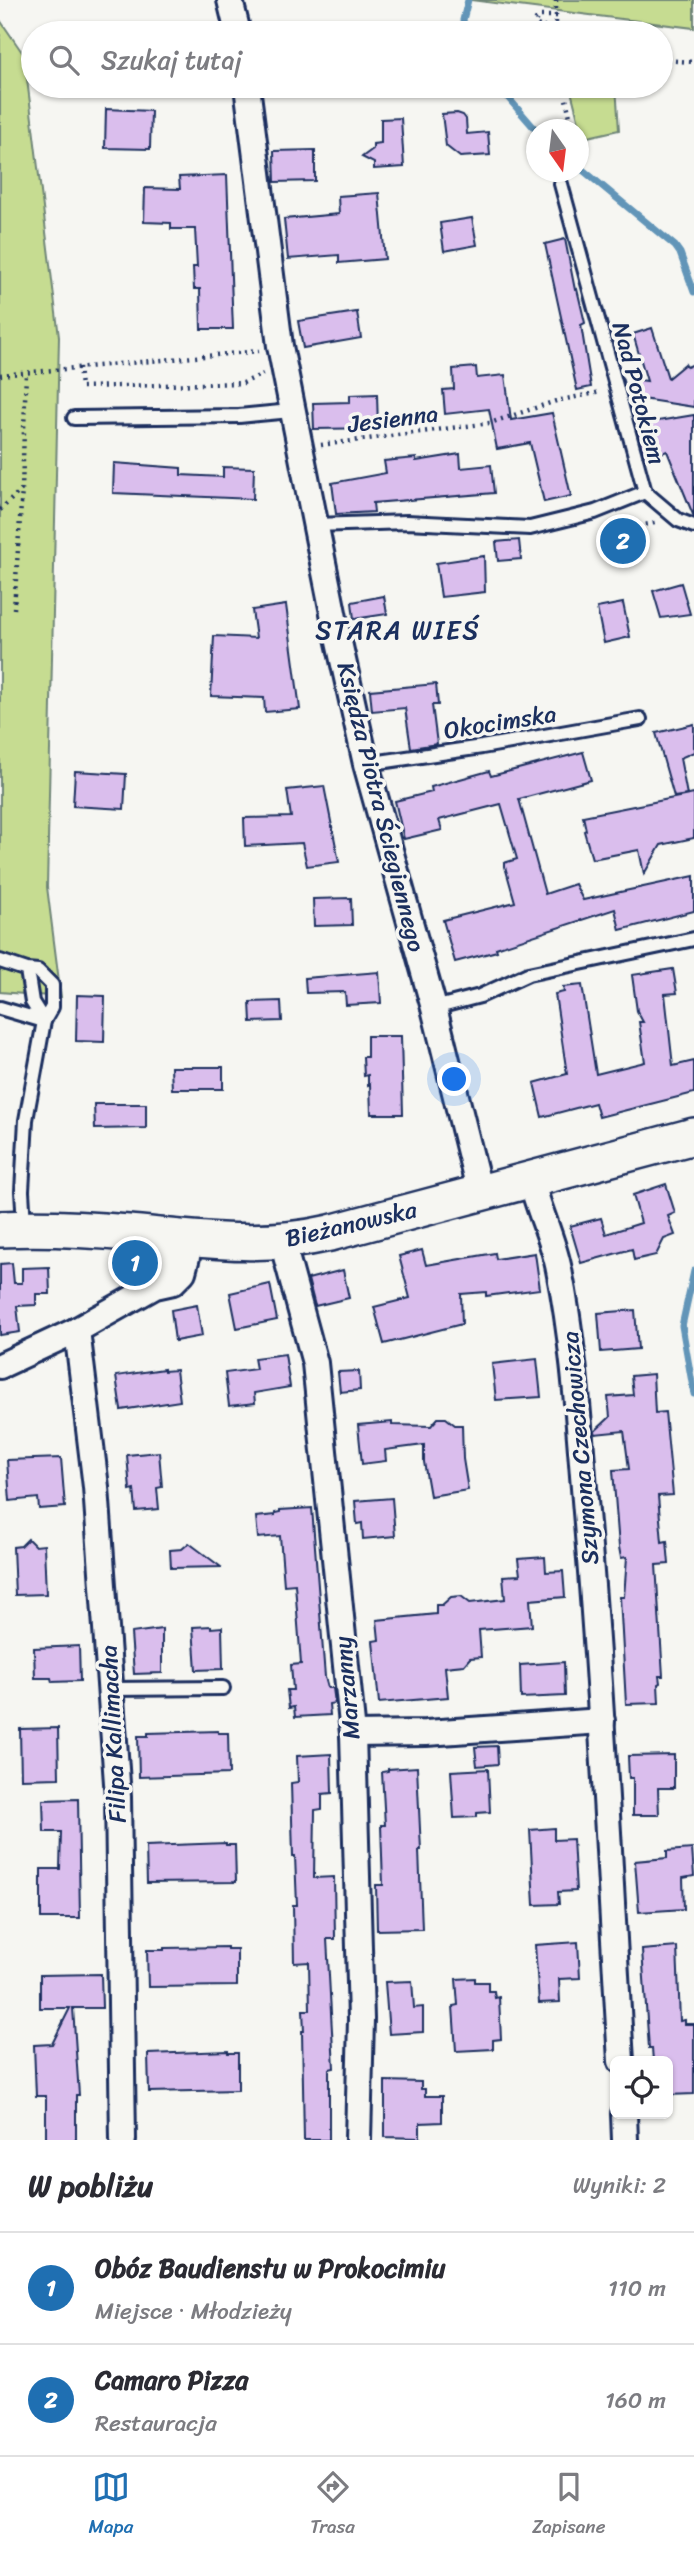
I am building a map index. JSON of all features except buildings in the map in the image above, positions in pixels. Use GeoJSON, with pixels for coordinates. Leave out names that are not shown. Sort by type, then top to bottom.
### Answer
{"type":"FeatureCollection","features":[{"type":"Feature","properties":{"kind":"street"},"geometry":{"type":"LineString","coordinates":[[230,0],[235,21]]}},
{"type":"Feature","properties":{"kind":"street","name":"Księdza Piotra Ściegiennego"},"geometry":{"type":"LineString","coordinates":[[249,98],[280,346],[315,525],[366,764],[434,1008],[480,1193]]}},
{"type":"Feature","properties":{"kind":"street","name":"Bieżanowska"},"geometry":{"type":"LineString","coordinates":[[12,1228],[95,1230],[236,1242],[282,1241],[318,1236],[694,1136]]}},
{"type":"Feature","properties":{"kind":"street","name":"Szymona Czechowicza"},"geometry":{"type":"LineString","coordinates":[[531,1179],[559,1266],[571,1348],[595,1611],[621,2056]]}},
{"type":"Feature","properties":{"kind":"street"},"geometry":{"type":"LineString","coordinates":[[0,1366],[77,1330],[155,1286],[165,1250],[178,1237]]}},
{"type":"Feature","properties":{"kind":"street","name":"Marzanny"},"geometry":{"type":"LineString","coordinates":[[282,1241],[315,1363],[353,1734],[362,2019],[358,2140]]}},
{"type":"Feature","properties":{"kind":"street","name":"Filipa Kallimacha"},"geometry":{"type":"LineString","coordinates":[[77,1330],[96,1488],[111,1689],[120,1852],[123,2140]]}},
{"type":"Feature","properties":{"kind":"street"},"geometry":{"type":"LineString","coordinates":[[353,1734],[426,1733],[601,1721]]}},
{"type":"Feature","properties":{"kind":"street"},"geometry":{"type":"LineString","coordinates":[[624,2119],[625,2140]]}},
{"type":"Feature","properties":{"kind":"lane","name":"Nad Potokiem"},"geometry":{"type":"LineString","coordinates":[[315,525],[407,522],[530,528],[595,512],[645,492],[561,184]]}},
{"type":"Feature","properties":{"kind":"lane"},"geometry":{"type":"LineString","coordinates":[[74,418],[239,416],[291,411]]}},
{"type":"Feature","properties":{"kind":"lane"},"geometry":{"type":"LineString","coordinates":[[645,492],[678,520],[694,526]]}},
{"type":"Feature","properties":{"kind":"lane","name":"Okocimska"},"geometry":{"type":"LineString","coordinates":[[366,764],[640,719]]}},
{"type":"Feature","properties":{"kind":"lane"},"geometry":{"type":"LineString","coordinates":[[434,1008],[480,996],[528,974],[694,939]]}},
{"type":"Feature","properties":{"kind":"lane"},"geometry":{"type":"LineString","coordinates":[[0,961],[38,971],[52,985],[52,1007],[44,1021],[26,1119],[22,1191],[12,1228]]}},
{"type":"Feature","properties":{"kind":"lane"},"geometry":{"type":"LineString","coordinates":[[27,970],[32,1002],[44,1021]]}},
{"type":"Feature","properties":{"kind":"lane"},"geometry":{"type":"LineString","coordinates":[[0,1008],[44,1021]]}},
{"type":"Feature","properties":{"kind":"lane"},"geometry":{"type":"LineString","coordinates":[[111,1689],[223,1689]]}},
{"type":"Feature","properties":{"kind":"path"},"geometry":{"type":"LineString","coordinates":[[556,0],[556,21]]}},
{"type":"Feature","properties":{"kind":"path"},"geometry":{"type":"LineString","coordinates":[[536,21],[541,16],[556,16]]}},
{"type":"Feature","properties":{"kind":"path"},"geometry":{"type":"LineString","coordinates":[[673,61],[694,62]]}},
{"type":"Feature","properties":{"kind":"path"},"geometry":{"type":"LineString","coordinates":[[566,98],[570,119]]}},
{"type":"Feature","properties":{"kind":"path"},"geometry":{"type":"LineString","coordinates":[[0,375],[264,351],[280,346]]}},
{"type":"Feature","properties":{"kind":"path"},"geometry":{"type":"LineString","coordinates":[[79,368],[81,387],[243,383],[267,372]]}},
{"type":"Feature","properties":{"kind":"path"},"geometry":{"type":"LineString","coordinates":[[14,609],[26,372]]}},
{"type":"Feature","properties":{"kind":"path","name":"Jesienna"},"geometry":{"type":"LineString","coordinates":[[300,447],[490,423],[556,401],[616,389]]}},
{"type":"Feature","properties":{"kind":"path"},"geometry":{"type":"LineString","coordinates":[[0,510],[22,489]]}},
{"type":"Feature","properties":{"kind":"path"},"geometry":{"type":"LineString","coordinates":[[632,527],[660,522]]}},
{"type":"Feature","properties":{"kind":"green space"},"geometry":{"type":"Polygon","coordinates":[[[471,0],[694,0],[694,28],[673,25],[673,21],[638,21],[471,0]]]}},
{"type":"Feature","properties":{"kind":"green space"},"geometry":{"type":"Polygon","coordinates":[[[0,20],[21,51],[21,98],[29,98],[59,337],[47,887],[61,997],[0,992],[0,20]]]}},
{"type":"Feature","properties":{"kind":"green space"},"geometry":{"type":"Polygon","coordinates":[[[573,98],[617,98],[619,130],[589,137],[589,119],[578,119],[573,98]]]}},
{"type":"Feature","properties":{"kind":"waterway"},"geometry":{"type":"LineString","coordinates":[[463,21],[468,0]]}},
{"type":"Feature","properties":{"kind":"waterway"},"geometry":{"type":"LineString","coordinates":[[508,98],[526,119]]}},
{"type":"Feature","properties":{"kind":"waterway"},"geometry":{"type":"LineString","coordinates":[[589,175],[675,246],[694,292]]}},
{"type":"Feature","properties":{"kind":"waterway"},"geometry":{"type":"LineString","coordinates":[[694,1271],[682,1326],[694,1394]]}},
{"type":"Feature","properties":{"kind":"place","name":"Camaro Pizza"},"geometry":{"type":"Point","coordinates":[623,541]}},
{"type":"Feature","properties":{"kind":"place","name":"Obóz Baudienstu w Prokocimiu"},"geometry":{"type":"Point","coordinates":[135,1263]}},
{"type":"Feature","properties":{"kind":"district","name":"STARA WIEŚ"},"geometry":{"type":"Point","coordinates":[398,630]}}]}
